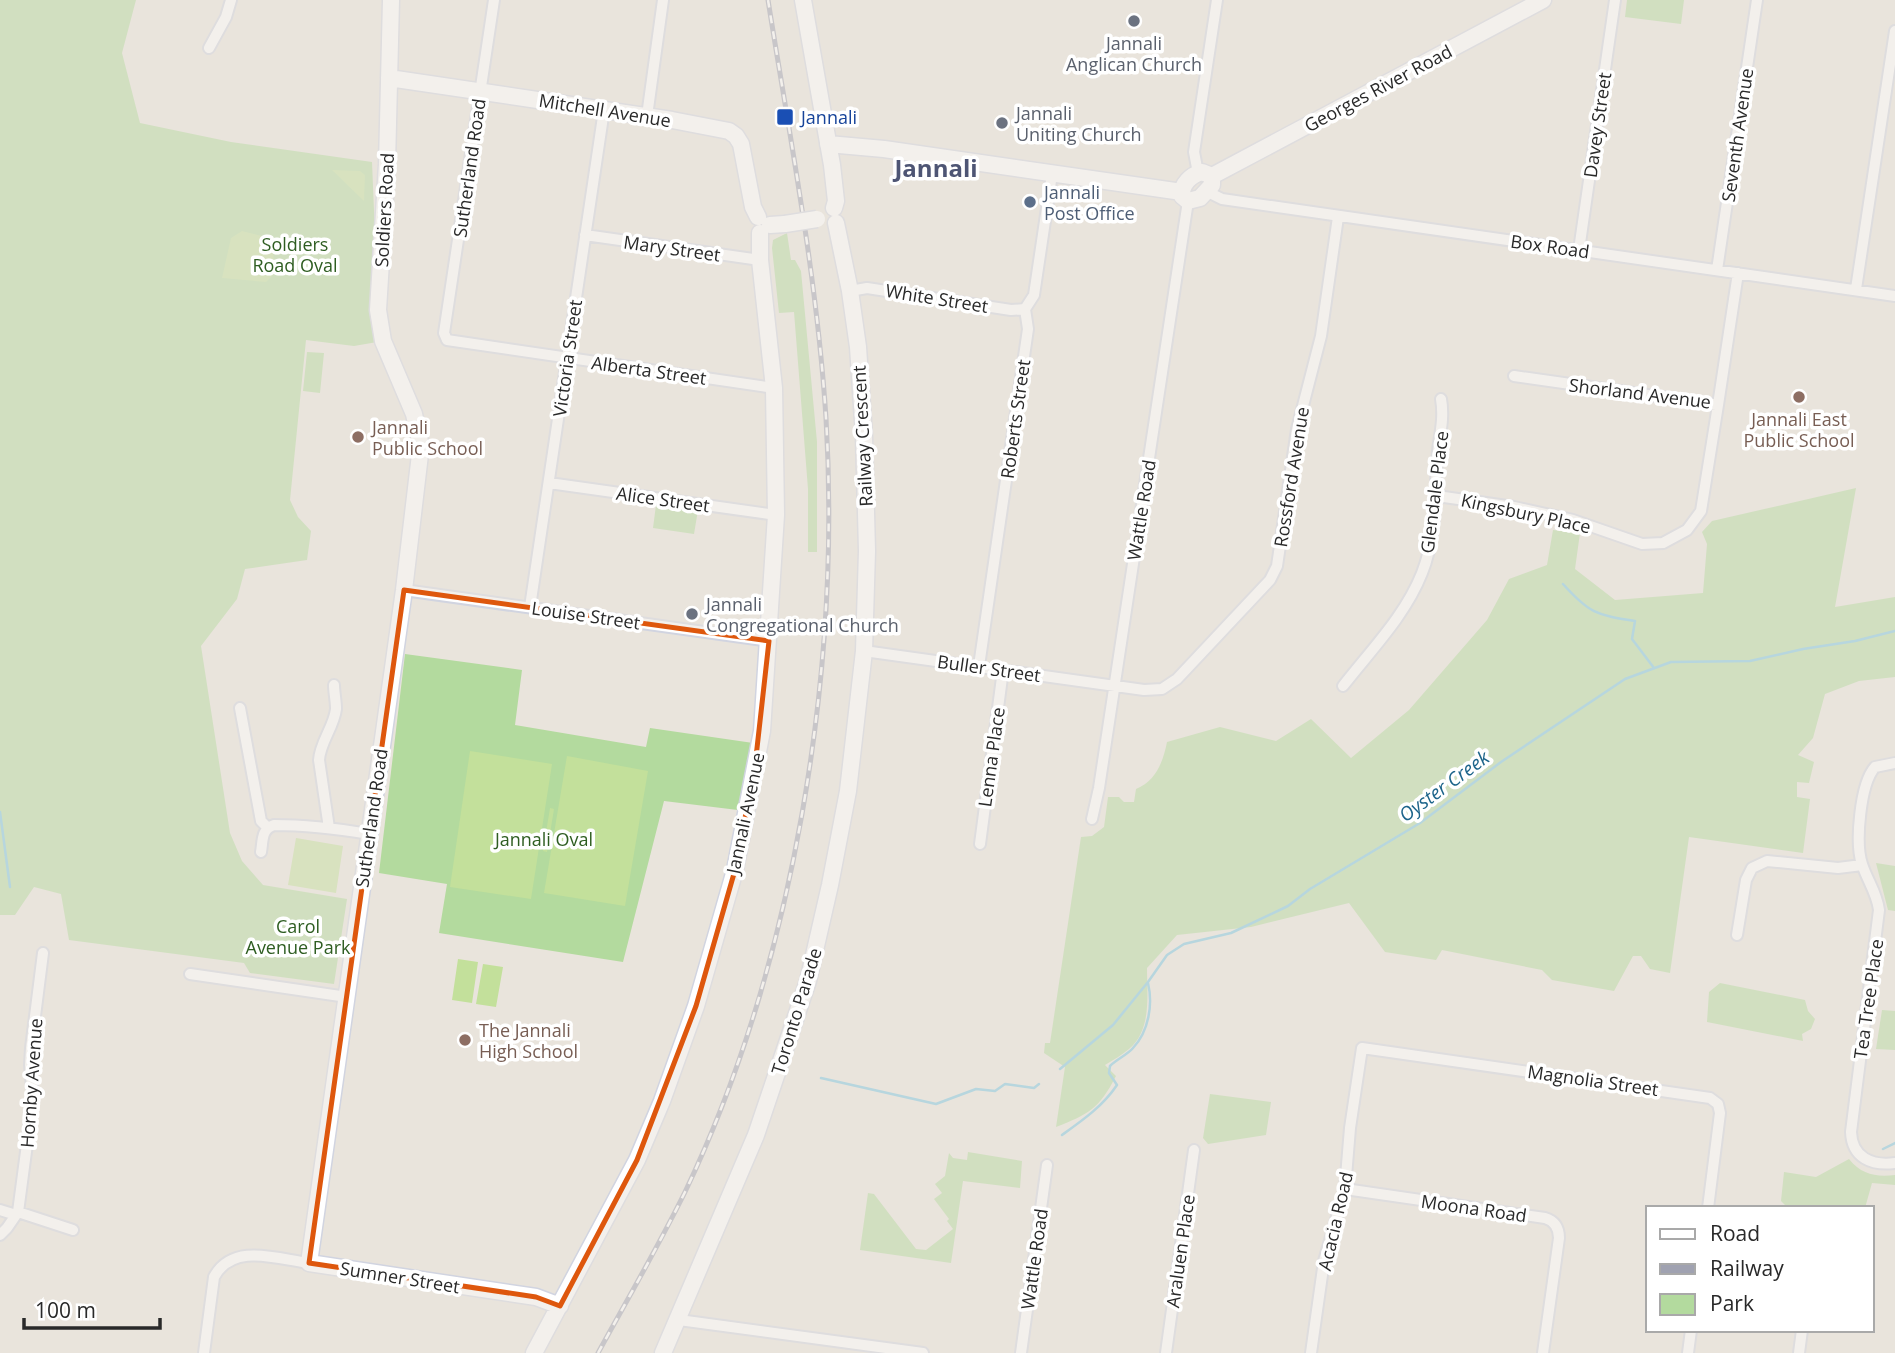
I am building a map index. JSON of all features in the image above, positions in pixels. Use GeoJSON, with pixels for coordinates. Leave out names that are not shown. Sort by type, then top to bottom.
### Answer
{"type":"FeatureCollection","features":[{"type":"Feature","properties":{"kind":"street"},"geometry":{"type":"LineString","coordinates":[[209,48],[226,18],[231,0]]}},
{"type":"Feature","properties":{"kind":"street","name":"Soldiers Road"},"geometry":{"type":"LineString","coordinates":[[391,0],[387,164],[378,310],[383,341],[414,414]]}},
{"type":"Feature","properties":{"kind":"street","name":"Sutherland Road"},"geometry":{"type":"LineString","coordinates":[[444,336],[494,0]]}},
{"type":"Feature","properties":{"kind":"street"},"geometry":{"type":"LineString","coordinates":[[647,116],[663,0]]}},
{"type":"Feature","properties":{"kind":"street","name":"Railway Crescent"},"geometry":{"type":"LineString","coordinates":[[803,0],[836,201],[829,217],[850,290],[858,347],[864,436],[867,580],[864,651]]}},
{"type":"Feature","properties":{"kind":"street"},"geometry":{"type":"LineString","coordinates":[[828,144],[897,151],[1185,196],[1186,181],[1206,180],[1194,152],[1217,0]]}},
{"type":"Feature","properties":{"kind":"street","name":"Georges River Road"},"geometry":{"type":"LineString","coordinates":[[1206,180],[1543,0]]}},
{"type":"Feature","properties":{"kind":"street","name":"Davey Street"},"geometry":{"type":"LineString","coordinates":[[1579,250],[1615,0]]}},
{"type":"Feature","properties":{"kind":"street","name":"Seventh Avenue"},"geometry":{"type":"LineString","coordinates":[[1717,270],[1757,0]]}},
{"type":"Feature","properties":{"kind":"street"},"geometry":{"type":"LineString","coordinates":[[1856,289],[1895,31]]}},
{"type":"Feature","properties":{"kind":"street","name":"Mitchell Avenue"},"geometry":{"type":"LineString","coordinates":[[388,78],[718,128],[736,136],[743,149],[753,207],[768,225]]}},
{"type":"Feature","properties":{"kind":"street","name":"Victoria Street"},"geometry":{"type":"LineString","coordinates":[[530,607],[604,110]]}},
{"type":"Feature","properties":{"kind":"street","name":"Roberts Street"},"geometry":{"type":"LineString","coordinates":[[979,666],[1028,329],[1025,309],[1034,295],[1052,174]]}},
{"type":"Feature","properties":{"kind":"street","name":"Box Road"},"geometry":{"type":"LineString","coordinates":[[1206,180],[1222,199],[1895,296]]}},
{"type":"Feature","properties":{"kind":"street","name":"Wattle Road"},"geometry":{"type":"LineString","coordinates":[[1092,819],[1115,686],[1185,196]]}},
{"type":"Feature","properties":{"kind":"street"},"geometry":{"type":"LineString","coordinates":[[768,225],[829,217]]}},
{"type":"Feature","properties":{"kind":"street","name":"Rossford Avenue"},"geometry":{"type":"LineString","coordinates":[[1115,686],[1153,691],[1170,685],[1270,580],[1277,566],[1297,429],[1321,336],[1338,217]]}},
{"type":"Feature","properties":{"kind":"street","name":"Jannali Avenue"},"geometry":{"type":"LineString","coordinates":[[534,1353],[637,1160],[667,1089],[696,1006],[734,870],[762,731],[776,515],[774,388],[760,260],[768,225]]}},
{"type":"Feature","properties":{"kind":"street","name":"Mary Street"},"geometry":{"type":"LineString","coordinates":[[585,235],[760,260]]}},
{"type":"Feature","properties":{"kind":"street","name":"Shorland Avenue"},"geometry":{"type":"LineString","coordinates":[[1514,376],[1718,405],[1738,273]]}},
{"type":"Feature","properties":{"kind":"street","name":"White Street"},"geometry":{"type":"LineString","coordinates":[[850,290],[867,288],[1012,310],[1025,309]]}},
{"type":"Feature","properties":{"kind":"street","name":"Alberta Street"},"geometry":{"type":"LineString","coordinates":[[444,336],[452,342],[774,388]]}},
{"type":"Feature","properties":{"kind":"street","name":"Glendale Place"},"geometry":{"type":"LineString","coordinates":[[1343,686],[1396,620],[1419,580],[1428,555],[1437,496],[1437,455],[1444,414],[1441,399]]}},
{"type":"Feature","properties":{"kind":"street","name":"Kingsbury Place"},"geometry":{"type":"LineString","coordinates":[[1437,496],[1514,507],[1573,520],[1642,544],[1663,543],[1687,530],[1701,511],[1718,405]]}},
{"type":"Feature","properties":{"kind":"street","name":"Sutherland Road"},"geometry":{"type":"LineString","coordinates":[[309,1263],[404,590],[421,446],[414,414]]}},
{"type":"Feature","properties":{"kind":"street","name":"Alice Street"},"geometry":{"type":"LineString","coordinates":[[549,483],[776,515]]}},
{"type":"Feature","properties":{"kind":"street","name":"Louise Street"},"geometry":{"type":"LineString","coordinates":[[404,590],[769,641]]}},
{"type":"Feature","properties":{"kind":"street","name":"Buller Street"},"geometry":{"type":"LineString","coordinates":[[864,651],[1115,686]]}},
{"type":"Feature","properties":{"kind":"street","name":"Toronto Parade"},"geometry":{"type":"LineString","coordinates":[[663,1353],[756,1135],[808,981],[848,791],[864,651]]}},
{"type":"Feature","properties":{"kind":"street","name":"Lenna Place"},"geometry":{"type":"LineString","coordinates":[[979,844],[1003,670]]}},
{"type":"Feature","properties":{"kind":"street"},"geometry":{"type":"LineString","coordinates":[[329,828],[319,760],[320,750],[336,708],[334,685]]}},
{"type":"Feature","properties":{"kind":"street"},"geometry":{"type":"LineString","coordinates":[[240,708],[261,821],[267,827]]}},
{"type":"Feature","properties":{"kind":"street","name":"Tea Tree Place"},"geometry":{"type":"LineString","coordinates":[[1895,762],[1874,766],[1866,785],[1858,837],[1862,866],[1876,895],[1879,916],[1851,1122],[1851,1139],[1858,1154],[1877,1164],[1895,1163]]}},
{"type":"Feature","properties":{"kind":"street"},"geometry":{"type":"LineString","coordinates":[[267,827],[283,825],[329,828],[369,834]]}},
{"type":"Feature","properties":{"kind":"street"},"geometry":{"type":"LineString","coordinates":[[261,852],[267,827]]}},
{"type":"Feature","properties":{"kind":"street"},"geometry":{"type":"LineString","coordinates":[[1737,935],[1746,880],[1749,871],[1756,865],[1773,860],[1838,868],[1862,866]]}},
{"type":"Feature","properties":{"kind":"street","name":"Hornby Avenue"},"geometry":{"type":"LineString","coordinates":[[17,1214],[33,1099],[31,1048],[43,953]]}},
{"type":"Feature","properties":{"kind":"street"},"geometry":{"type":"LineString","coordinates":[[190,974],[347,997]]}},
{"type":"Feature","properties":{"kind":"street","name":"Acacia Road"},"geometry":{"type":"LineString","coordinates":[[1311,1353],[1324,1261],[1345,1189],[1350,1128],[1362,1048]]}},
{"type":"Feature","properties":{"kind":"street","name":"Magnolia Street"},"geometry":{"type":"LineString","coordinates":[[1362,1048],[1710,1098],[1717,1104],[1720,1113],[1708,1206]]}},
{"type":"Feature","properties":{"kind":"street","name":"Araluen Place"},"geometry":{"type":"LineString","coordinates":[[1166,1353],[1194,1150]]}},
{"type":"Feature","properties":{"kind":"street","name":"Wattle Road"},"geometry":{"type":"LineString","coordinates":[[1021,1353],[1047,1165]]}},
{"type":"Feature","properties":{"kind":"street","name":"Moona Road"},"geometry":{"type":"LineString","coordinates":[[1345,1189],[1545,1218],[1555,1223],[1559,1238],[1543,1353]]}},
{"type":"Feature","properties":{"kind":"street"},"geometry":{"type":"LineString","coordinates":[[0,1210],[73,1230]]}},
{"type":"Feature","properties":{"kind":"street"},"geometry":{"type":"LineString","coordinates":[[0,1234],[17,1214]]}},
{"type":"Feature","properties":{"kind":"street","name":"Sumner Street"},"geometry":{"type":"LineString","coordinates":[[204,1353],[214,1277],[220,1267],[239,1256],[309,1263],[536,1297],[559,1306]]}},
{"type":"Feature","properties":{"kind":"street"},"geometry":{"type":"LineString","coordinates":[[679,1320],[884,1350],[923,1353]]}},
{"type":"Feature","properties":{"kind":"street"},"geometry":{"type":"LineString","coordinates":[[1688,1353],[1691,1332]]}},
{"type":"Feature","properties":{"kind":"street"},"geometry":{"type":"LineString","coordinates":[[1799,1353],[1802,1332]]}},
{"type":"Feature","properties":{"kind":"highlighted area"},"geometry":{"type":"Polygon","coordinates":[[[404,590],[769,641],[755,766],[735,870],[696,1006],[637,1160],[560,1306],[536,1297],[309,1263],[404,590]]]}},
{"type":"Feature","properties":{"kind":"green space"},"geometry":{"type":"Polygon","coordinates":[[[0,0],[136,0],[122,53],[140,123],[231,142],[372,162],[378,308],[383,341],[354,346],[306,340],[290,500],[298,517],[311,531],[307,560],[245,569],[237,599],[201,646],[230,833],[242,861],[263,885],[347,899],[334,984],[250,973],[244,963],[69,940],[61,894],[34,887],[15,915],[0,915],[0,0]]]}},
{"type":"Feature","properties":{"kind":"green space"},"geometry":{"type":"Polygon","coordinates":[[[1627,0],[1684,0],[1681,24],[1625,17],[1627,0]]]}},
{"type":"Feature","properties":{"kind":"green space"},"geometry":{"type":"Polygon","coordinates":[[[332,170],[360,171],[365,175],[364,201],[332,170]]]}},
{"type":"Feature","properties":{"kind":"green space"},"geometry":{"type":"Polygon","coordinates":[[[242,231],[273,239],[274,274],[266,282],[222,278],[231,238],[242,231]]]}},
{"type":"Feature","properties":{"kind":"green space"},"geometry":{"type":"Polygon","coordinates":[[[787,233],[791,260],[795,260],[801,271],[817,442],[817,552],[808,552],[808,489],[794,312],[779,313],[772,248],[773,240],[787,233]]]}},
{"type":"Feature","properties":{"kind":"green space"},"geometry":{"type":"Polygon","coordinates":[[[307,352],[324,353],[320,393],[303,391],[307,352]]]}},
{"type":"Feature","properties":{"kind":"green space"},"geometry":{"type":"Polygon","coordinates":[[[1856,488],[1835,607],[1895,597],[1895,677],[1859,681],[1825,694],[1813,738],[1798,755],[1814,762],[1809,783],[1797,782],[1797,797],[1810,799],[1803,853],[1689,837],[1670,973],[1650,969],[1641,956],[1633,956],[1614,991],[1552,980],[1542,970],[1442,950],[1436,960],[1385,952],[1349,903],[1251,927],[1177,935],[1147,968],[1147,1012],[1142,1032],[1126,1051],[1105,1065],[1116,1076],[1110,1087],[1092,1109],[1056,1127],[1065,1067],[1044,1053],[1045,1043],[1050,1043],[1081,837],[1092,836],[1104,827],[1108,797],[1134,802],[1136,789],[1149,781],[1158,770],[1167,742],[1220,727],[1276,741],[1311,719],[1351,758],[1409,710],[1487,620],[1509,579],[1547,565],[1553,530],[1580,533],[1575,569],[1615,600],[1703,593],[1707,544],[1702,532],[1712,521],[1856,488]]]}},
{"type":"Feature","properties":{"kind":"green space"},"geometry":{"type":"Polygon","coordinates":[[[656,505],[698,510],[694,534],[653,528],[656,505]]]}},
{"type":"Feature","properties":{"kind":"green space","name":"Jannali Oval"},"geometry":{"type":"Polygon","coordinates":[[[405,654],[522,670],[515,725],[646,747],[650,728],[760,744],[746,811],[664,801],[623,962],[439,933],[447,884],[379,873],[405,654]]]}},
{"type":"Feature","properties":{"kind":"green space"},"geometry":{"type":"Polygon","coordinates":[[[470,751],[552,764],[531,899],[450,887],[470,751]]]}},
{"type":"Feature","properties":{"kind":"green space"},"geometry":{"type":"Polygon","coordinates":[[[567,756],[648,771],[625,906],[544,893],[567,756]]]}},
{"type":"Feature","properties":{"kind":"green space"},"geometry":{"type":"Polygon","coordinates":[[[550,808],[554,809],[547,852],[543,851],[550,808]]]}},
{"type":"Feature","properties":{"kind":"green space"},"geometry":{"type":"Polygon","coordinates":[[[296,838],[343,846],[336,893],[288,885],[296,838]]]}},
{"type":"Feature","properties":{"kind":"green space"},"geometry":{"type":"Polygon","coordinates":[[[1876,863],[1895,866],[1895,911],[1888,910],[1876,863]]]}},
{"type":"Feature","properties":{"kind":"green space"},"geometry":{"type":"Polygon","coordinates":[[[458,959],[478,962],[472,1003],[452,1000],[458,959]]]}},
{"type":"Feature","properties":{"kind":"green space"},"geometry":{"type":"Polygon","coordinates":[[[483,964],[503,967],[496,1007],[476,1004],[483,964]]]}},
{"type":"Feature","properties":{"kind":"green space"},"geometry":{"type":"Polygon","coordinates":[[[1720,983],[1805,1000],[1808,1011],[1815,1019],[1811,1029],[1802,1034],[1803,1041],[1707,1022],[1709,992],[1720,983]]]}},
{"type":"Feature","properties":{"kind":"green space"},"geometry":{"type":"Polygon","coordinates":[[[1882,1010],[1895,1011],[1895,1050],[1876,1049],[1882,1010]]]}},
{"type":"Feature","properties":{"kind":"green space"},"geometry":{"type":"Polygon","coordinates":[[[1210,1094],[1271,1102],[1266,1135],[1208,1144],[1203,1138],[1210,1094]]]}},
{"type":"Feature","properties":{"kind":"green space"},"geometry":{"type":"Polygon","coordinates":[[[968,1152],[1022,1161],[1020,1188],[963,1181],[951,1263],[860,1250],[868,1193],[874,1194],[916,1249],[926,1250],[953,1229],[934,1199],[942,1193],[935,1184],[945,1176],[949,1153],[953,1158],[967,1160],[968,1152]]]}},
{"type":"Feature","properties":{"kind":"green space"},"geometry":{"type":"Polygon","coordinates":[[[1849,1159],[1859,1169],[1870,1174],[1895,1175],[1895,1185],[1872,1183],[1866,1206],[1786,1206],[1781,1201],[1784,1172],[1816,1177],[1849,1159]]]}},
{"type":"Feature","properties":{"kind":"waterway"},"geometry":{"type":"LineString","coordinates":[[1563,584],[1594,611],[1635,621],[1632,639],[1654,668]]}},
{"type":"Feature","properties":{"kind":"waterway","name":"Oyster Creek"},"geometry":{"type":"LineString","coordinates":[[1060,1069],[1113,1025],[1167,955],[1184,944],[1231,933],[1288,906],[1310,889],[1420,823],[1501,762],[1625,679],[1671,662],[1750,661],[1895,631]]}},
{"type":"Feature","properties":{"kind":"waterway"},"geometry":{"type":"LineString","coordinates":[[0,812],[10,887]]}},
{"type":"Feature","properties":{"kind":"waterway"},"geometry":{"type":"LineString","coordinates":[[1062,1135],[1099,1106],[1117,1085],[1109,1073],[1110,1066],[1131,1050],[1143,1034],[1150,1008],[1148,983]]}},
{"type":"Feature","properties":{"kind":"waterway"},"geometry":{"type":"LineString","coordinates":[[821,1078],[936,1104],[976,1089],[995,1091],[1005,1084],[1034,1088],[1039,1084]]}},
{"type":"Feature","properties":{"kind":"waterway"},"geometry":{"type":"LineString","coordinates":[[1883,1149],[1895,1143]]}},
{"type":"Feature","properties":{"kind":"railway"},"geometry":{"type":"LineString","coordinates":[[598,1353],[685,1192],[723,1104],[755,1010],[781,913],[802,814],[817,714],[826,613],[829,514],[826,418],[809,261],[768,0]]}},
{"type":"Feature","properties":{"kind":"place","name":"Jannali Anglican Church"},"geometry":{"type":"Point","coordinates":[1134,21]}},
{"type":"Feature","properties":{"kind":"place","name":"Jannali"},"geometry":{"type":"Point","coordinates":[785,117]}},
{"type":"Feature","properties":{"kind":"place","name":"Jannali Uniting Church"},"geometry":{"type":"Point","coordinates":[1002,123]}},
{"type":"Feature","properties":{"kind":"place","name":"Jannali Post Office"},"geometry":{"type":"Point","coordinates":[1030,202]}},
{"type":"Feature","properties":{"kind":"place","name":"Jannali East Public School"},"geometry":{"type":"Point","coordinates":[1799,397]}},
{"type":"Feature","properties":{"kind":"place","name":"Jannali Public School"},"geometry":{"type":"Point","coordinates":[358,437]}},
{"type":"Feature","properties":{"kind":"place","name":"Jannali Congregational Church"},"geometry":{"type":"Point","coordinates":[692,614]}},
{"type":"Feature","properties":{"kind":"place","name":"The Jannali High School"},"geometry":{"type":"Point","coordinates":[465,1040]}},
{"type":"Feature","properties":{"kind":"district","name":"Jannali"},"geometry":{"type":"Point","coordinates":[936,167]}},
{"type":"Feature","properties":{"kind":"park label","name":"Soldiers Road Oval"},"geometry":{"type":"Point","coordinates":[295,254]}},
{"type":"Feature","properties":{"kind":"park label","name":"Carol Avenue Park"},"geometry":{"type":"Point","coordinates":[298,936]}}]}
